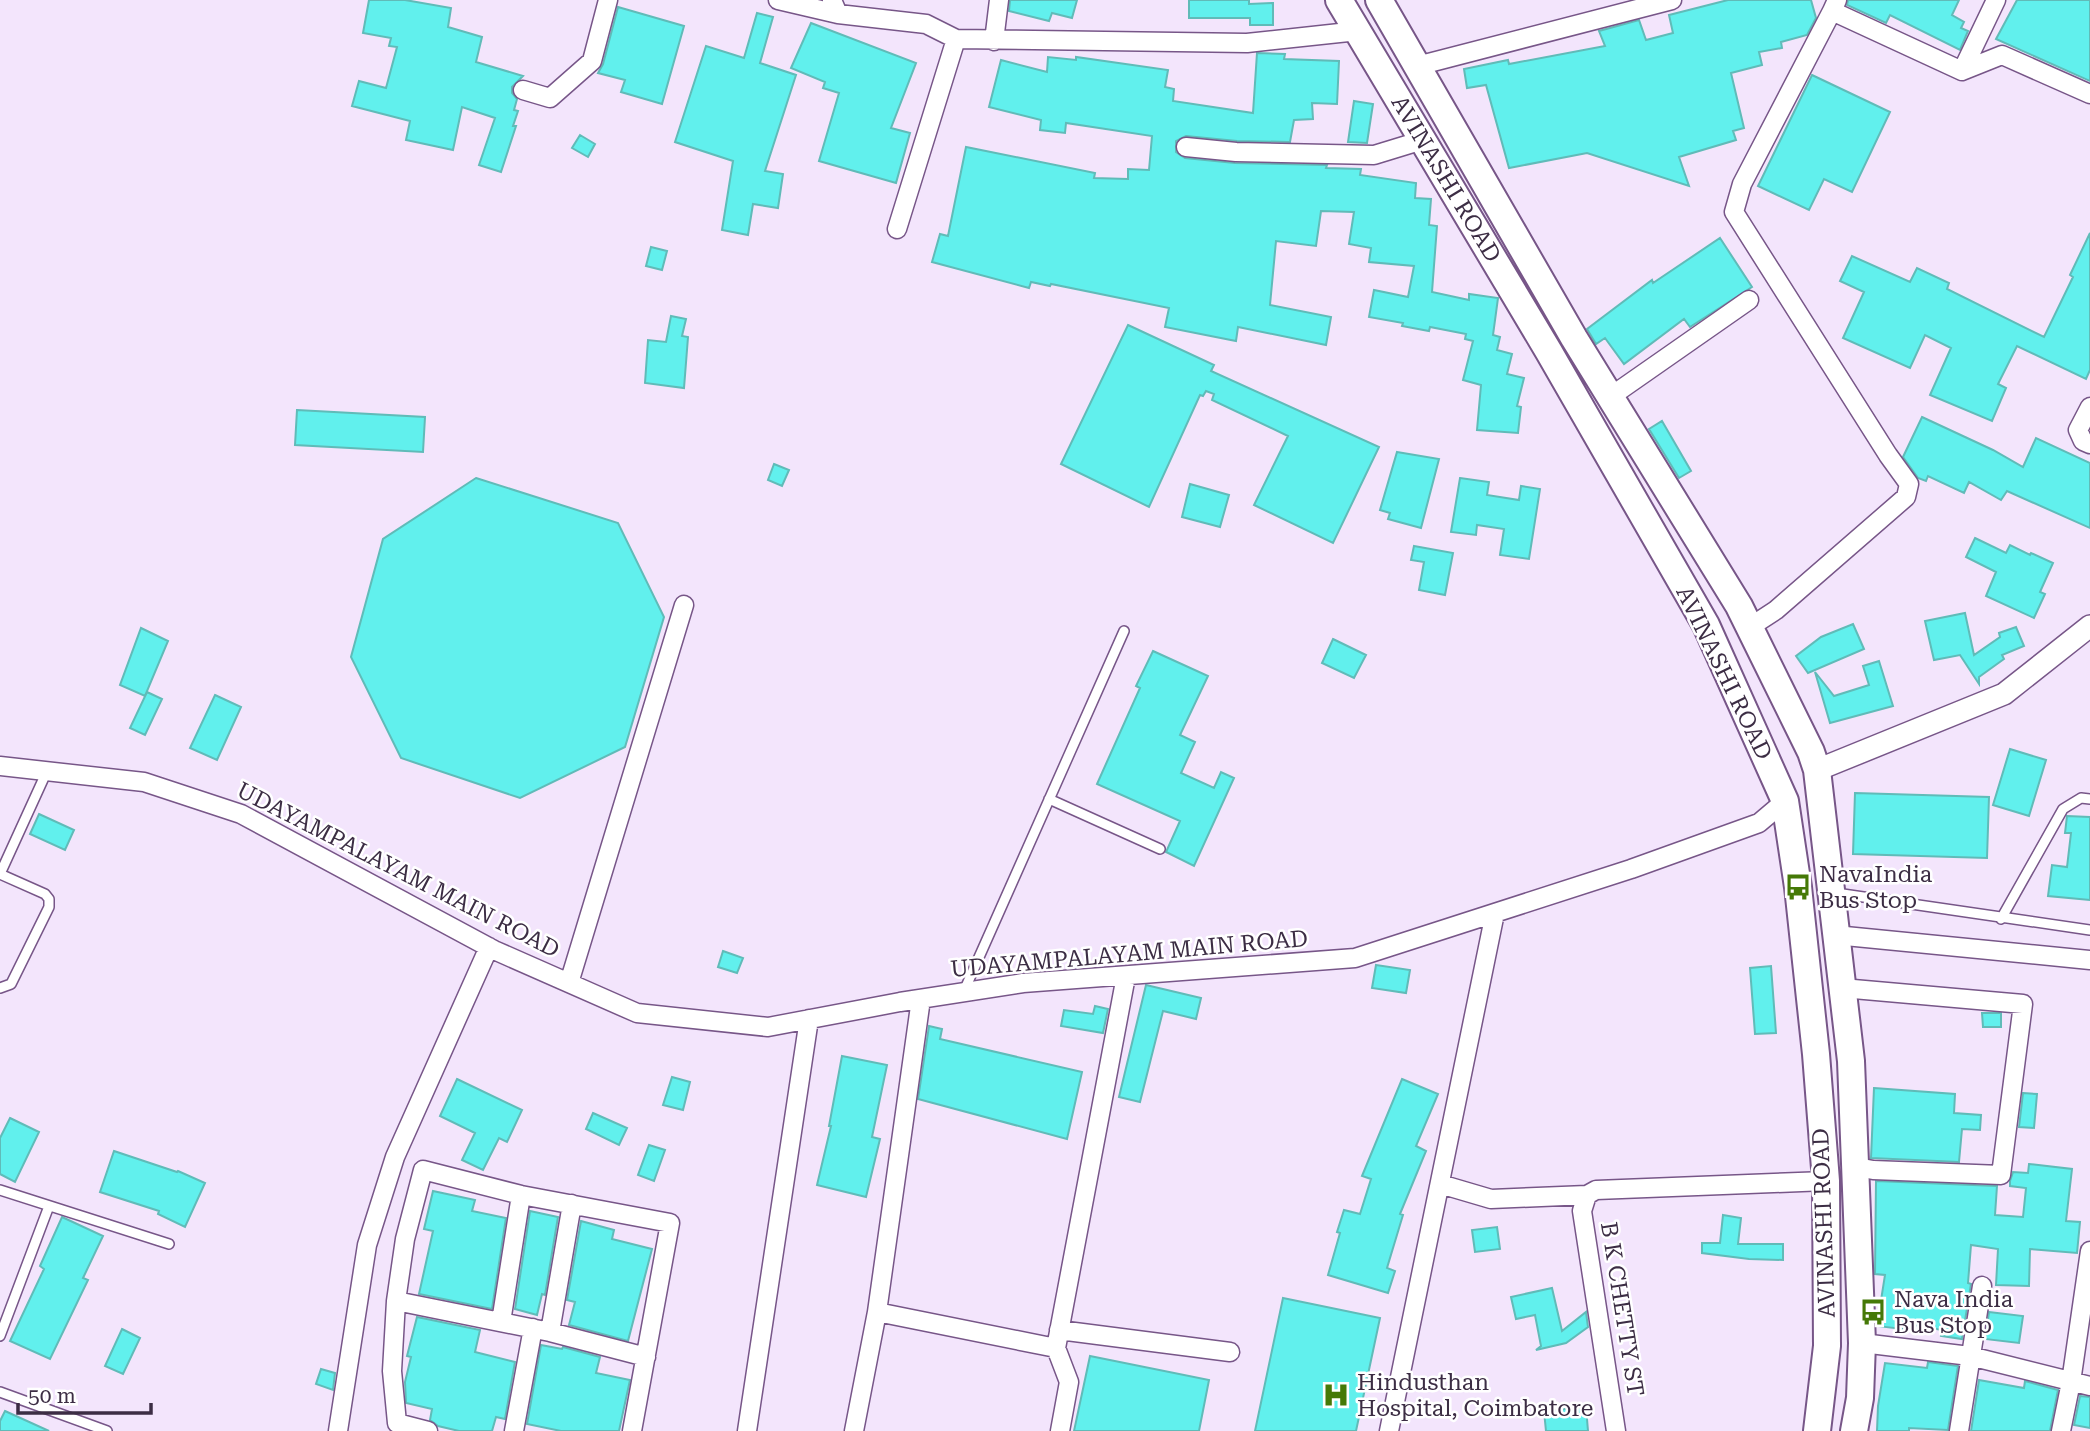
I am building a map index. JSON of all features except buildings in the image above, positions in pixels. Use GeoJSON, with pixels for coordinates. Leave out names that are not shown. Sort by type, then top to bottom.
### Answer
{"type":"FeatureCollection","features":[{"type":"Feature","properties":{"kind":"main road","name":"AVINASHI ROAD"},"geometry":{"type":"LineString","coordinates":[[1339,0],[1549,352],[1706,625],[1785,801],[1798,887],[1826,1181],[1828,1346],[1817,1431]]}},
{"type":"Feature","properties":{"kind":"main road","name":"AVINASHI ROAD"},"geometry":{"type":"LineString","coordinates":[[1379,0],[1610,397],[1740,606],[1817,770],[1851,1061],[1857,1167],[1862,1343],[1860,1398],[1854,1431]]}},
{"type":"Feature","properties":{"kind":"street"},"geometry":{"type":"LineString","coordinates":[[523,90],[550,98],[592,61],[608,0]]}},
{"type":"Feature","properties":{"kind":"street"},"geometry":{"type":"LineString","coordinates":[[778,0],[835,7],[926,24],[956,39],[993,41],[1247,43],[1358,31]]}},
{"type":"Feature","properties":{"kind":"street"},"geometry":{"type":"LineString","coordinates":[[993,41],[999,0]]}},
{"type":"Feature","properties":{"kind":"street"},"geometry":{"type":"LineString","coordinates":[[1417,66],[1672,0]]}},
{"type":"Feature","properties":{"kind":"street"},"geometry":{"type":"LineString","coordinates":[[1962,71],[1996,0]]}},
{"type":"Feature","properties":{"kind":"street"},"geometry":{"type":"LineString","coordinates":[[1750,627],[1776,610],[1906,497],[1909,484],[1734,212],[1742,184],[1835,6],[1962,71],[2001,55],[2090,94]]}},
{"type":"Feature","properties":{"kind":"street"},"geometry":{"type":"LineString","coordinates":[[897,229],[956,39]]}},
{"type":"Feature","properties":{"kind":"street"},"geometry":{"type":"LineString","coordinates":[[1186,147],[1236,152],[1374,155],[1423,140]]}},
{"type":"Feature","properties":{"kind":"street"},"geometry":{"type":"LineString","coordinates":[[1610,397],[1749,300]]}},
{"type":"Feature","properties":{"kind":"street"},"geometry":{"type":"LineString","coordinates":[[2090,407],[2078,430],[2083,441],[2090,444]]}},
{"type":"Feature","properties":{"kind":"street"},"geometry":{"type":"LineString","coordinates":[[569,983],[684,605]]}},
{"type":"Feature","properties":{"kind":"street"},"geometry":{"type":"LineString","coordinates":[[1817,770],[2004,694],[2090,626]]}},
{"type":"Feature","properties":{"kind":"street","name":"UDAYAMPALAYAM MAIN ROAD"},"geometry":{"type":"LineString","coordinates":[[0,766],[144,782],[241,814],[489,947],[637,1013],[768,1027],[921,999],[1023,984],[1355,958],[1631,869],[1759,823],[1785,801]]}},
{"type":"Feature","properties":{"kind":"street"},"geometry":{"type":"LineString","coordinates":[[1389,1431],[1495,913]]}},
{"type":"Feature","properties":{"kind":"street"},"geometry":{"type":"LineString","coordinates":[[1835,935],[2090,960]]}},
{"type":"Feature","properties":{"kind":"street"},"geometry":{"type":"LineString","coordinates":[[338,1431],[367,1245],[395,1157],[489,947]]}},
{"type":"Feature","properties":{"kind":"street"},"geometry":{"type":"LineString","coordinates":[[1060,1431],[1069,1382],[1058,1339],[1126,975]]}},
{"type":"Feature","properties":{"kind":"street"},"geometry":{"type":"LineString","coordinates":[[1842,988],[2023,1004],[2001,1175],[1873,1170],[1857,1167]]}},
{"type":"Feature","properties":{"kind":"street"},"geometry":{"type":"LineString","coordinates":[[854,1431],[877,1312],[921,999]]}},
{"type":"Feature","properties":{"kind":"street"},"geometry":{"type":"LineString","coordinates":[[747,1431],[809,1019]]}},
{"type":"Feature","properties":{"kind":"street"},"geometry":{"type":"LineString","coordinates":[[428,1431],[397,1423],[392,1371],[396,1301],[405,1239],[423,1170],[521,1195],[670,1223],[632,1431]]}},
{"type":"Feature","properties":{"kind":"street","name":"B K CHETTY ST"},"geometry":{"type":"LineString","coordinates":[[1616,1431],[1581,1212],[1587,1195],[1596,1190],[1826,1181]]}},
{"type":"Feature","properties":{"kind":"street"},"geometry":{"type":"LineString","coordinates":[[1440,1184],[1491,1199],[1587,1195]]}},
{"type":"Feature","properties":{"kind":"street"},"geometry":{"type":"LineString","coordinates":[[501,1322],[521,1195]]}},
{"type":"Feature","properties":{"kind":"street"},"geometry":{"type":"LineString","coordinates":[[514,1431],[572,1204]]}},
{"type":"Feature","properties":{"kind":"street"},"geometry":{"type":"LineString","coordinates":[[2061,1431],[2090,1251]]}},
{"type":"Feature","properties":{"kind":"street"},"geometry":{"type":"LineString","coordinates":[[1959,1431],[1982,1286]]}},
{"type":"Feature","properties":{"kind":"street"},"geometry":{"type":"LineString","coordinates":[[396,1301],[541,1330],[646,1357]]}},
{"type":"Feature","properties":{"kind":"street"},"geometry":{"type":"LineString","coordinates":[[877,1312],[1058,1339],[1230,1352]]}},
{"type":"Feature","properties":{"kind":"street"},"geometry":{"type":"LineString","coordinates":[[1862,1343],[1970,1356],[2090,1386]]}},
{"type":"Feature","properties":{"kind":"lane"},"geometry":{"type":"LineString","coordinates":[[964,992],[1124,631]]}},
{"type":"Feature","properties":{"kind":"lane"},"geometry":{"type":"LineString","coordinates":[[0,988],[11,984],[49,907],[49,899],[44,894],[0,874],[47,771]]}},
{"type":"Feature","properties":{"kind":"lane"},"geometry":{"type":"LineString","coordinates":[[1049,799],[1160,849]]}},
{"type":"Feature","properties":{"kind":"lane"},"geometry":{"type":"LineString","coordinates":[[2001,919],[2063,809],[2081,799],[2090,799]]}},
{"type":"Feature","properties":{"kind":"lane"},"geometry":{"type":"LineString","coordinates":[[1830,892],[2090,930]]}},
{"type":"Feature","properties":{"kind":"lane"},"geometry":{"type":"LineString","coordinates":[[0,1190],[169,1244]]}},
{"type":"Feature","properties":{"kind":"lane"},"geometry":{"type":"LineString","coordinates":[[0,1336],[49,1206]]}},
{"type":"Feature","properties":{"kind":"lane"},"geometry":{"type":"LineString","coordinates":[[0,1392],[107,1431]]}},
{"type":"Feature","properties":{"kind":"place","name":"NavaIndia Bus Stop"},"geometry":{"type":"Point","coordinates":[1798,887]}},
{"type":"Feature","properties":{"kind":"place","name":"Nava India Bus Stop"},"geometry":{"type":"Point","coordinates":[1873,1312]}},
{"type":"Feature","properties":{"kind":"place","name":"Hindusthan Hospital, Coimbatore"},"geometry":{"type":"Point","coordinates":[1336,1395]}}]}
